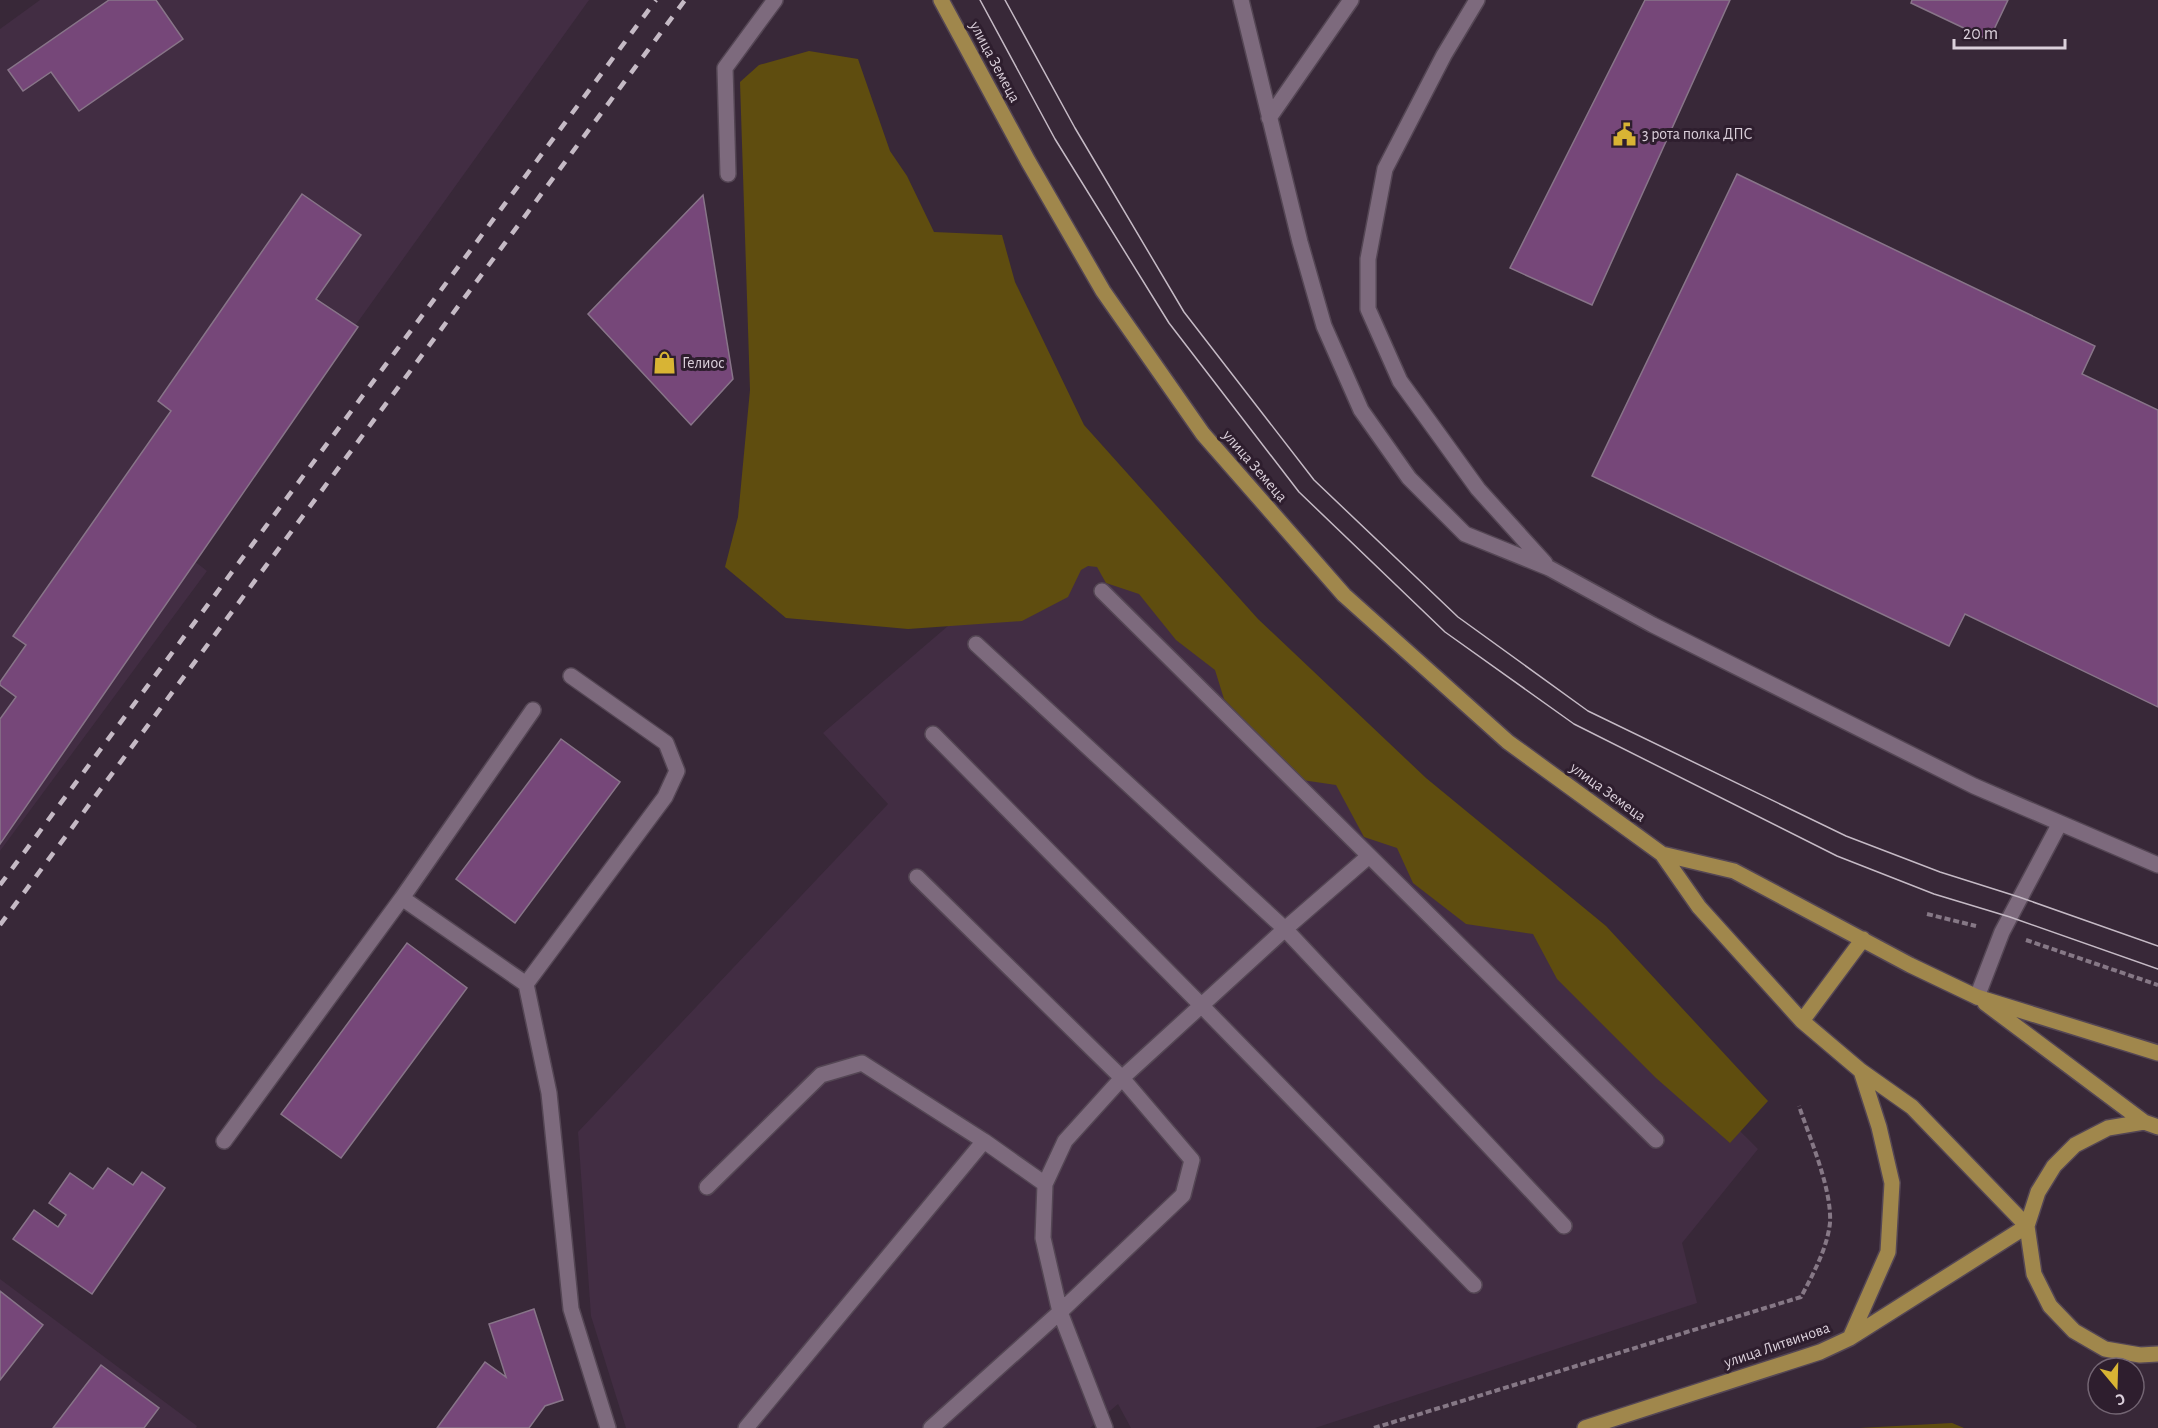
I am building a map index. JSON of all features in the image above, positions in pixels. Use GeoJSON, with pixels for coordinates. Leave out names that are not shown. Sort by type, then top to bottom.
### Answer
{"type":"FeatureCollection","features":[{"type":"Feature","properties":{"kind":"main road","name":"улица Земеца"},"geometry":{"type":"LineString","coordinates":[[941,0],[1028,161],[1103,291],[1203,434],[1344,595],[1508,742],[1662,854]]}},
{"type":"Feature","properties":{"kind":"main road"},"geometry":{"type":"LineString","coordinates":[[1662,854],[1734,871],[1910,965],[1977,997],[2158,1053]]}},
{"type":"Feature","properties":{"kind":"main road"},"geometry":{"type":"LineString","coordinates":[[1662,854],[1700,907],[1802,1021],[1861,1071],[1912,1107],[2027,1226]]}},
{"type":"Feature","properties":{"kind":"main road"},"geometry":{"type":"LineString","coordinates":[[1802,1021],[1863,939]]}},
{"type":"Feature","properties":{"kind":"main road"},"geometry":{"type":"LineString","coordinates":[[1977,997],[2151,1124]]}},
{"type":"Feature","properties":{"kind":"main road"},"geometry":{"type":"LineString","coordinates":[[1850,1338],[1888,1252],[1892,1183],[1879,1127],[1861,1071]]}},
{"type":"Feature","properties":{"kind":"main road"},"geometry":{"type":"LineString","coordinates":[[2151,1124],[2108,1128],[2075,1145],[2054,1166],[2038,1192],[2027,1226],[2034,1274],[2050,1306],[2074,1331],[2105,1348],[2140,1355],[2158,1354]]}},
{"type":"Feature","properties":{"kind":"main road","name":"улица Литвинова"},"geometry":{"type":"LineString","coordinates":[[1585,1428],[1820,1352],[1850,1338],[2027,1226]]}},
{"type":"Feature","properties":{"kind":"lane"},"geometry":{"type":"LineString","coordinates":[[728,174],[725,68],[775,0]]}},
{"type":"Feature","properties":{"kind":"lane"},"geometry":{"type":"LineString","coordinates":[[1241,0],[1300,242],[1324,326],[1361,410],[1409,478],[1465,534],[1548,568],[1653,625],[1974,786],[2158,865]]}},
{"type":"Feature","properties":{"kind":"lane"},"geometry":{"type":"LineString","coordinates":[[1269,118],[1351,0]]}},
{"type":"Feature","properties":{"kind":"lane"},"geometry":{"type":"LineString","coordinates":[[1477,0],[1444,55],[1385,169],[1368,259],[1368,309],[1400,381],[1478,489],[1548,568]]}},
{"type":"Feature","properties":{"kind":"lane"},"geometry":{"type":"LineString","coordinates":[[1102,591],[1656,1140]]}},
{"type":"Feature","properties":{"kind":"lane"},"geometry":{"type":"LineString","coordinates":[[976,644],[1285,929],[1564,1226]]}},
{"type":"Feature","properties":{"kind":"lane"},"geometry":{"type":"LineString","coordinates":[[526,984],[665,797],[677,771],[666,743],[571,676]]}},
{"type":"Feature","properties":{"kind":"lane"},"geometry":{"type":"LineString","coordinates":[[225,1141],[402,898],[533,710]]}},
{"type":"Feature","properties":{"kind":"lane"},"geometry":{"type":"LineString","coordinates":[[933,734],[1474,1285]]}},
{"type":"Feature","properties":{"kind":"lane"},"geometry":{"type":"LineString","coordinates":[[1977,997],[2002,932],[2060,823]]}},
{"type":"Feature","properties":{"kind":"lane"},"geometry":{"type":"LineString","coordinates":[[1105,1428],[1060,1312],[1043,1238],[1045,1184],[1065,1141],[1122,1078],[1285,929],[1369,856]]}},
{"type":"Feature","properties":{"kind":"lane"},"geometry":{"type":"LineString","coordinates":[[917,877],[1122,1078],[1192,1160],[1183,1195],[1060,1312],[932,1428]]}},
{"type":"Feature","properties":{"kind":"lane"},"geometry":{"type":"LineString","coordinates":[[402,898],[526,984],[549,1093],[572,1309],[608,1428]]}},
{"type":"Feature","properties":{"kind":"lane"},"geometry":{"type":"LineString","coordinates":[[707,1187],[821,1074],[862,1064],[984,1141],[1045,1184]]}},
{"type":"Feature","properties":{"kind":"lane"},"geometry":{"type":"LineString","coordinates":[[746,1428],[984,1141]]}},
{"type":"Feature","properties":{"kind":"path"},"geometry":{"type":"LineString","coordinates":[[1927,914],[2002,932],[2158,985]]}},
{"type":"Feature","properties":{"kind":"path"},"geometry":{"type":"LineString","coordinates":[[1374,1428],[1801,1297],[1822,1255],[1830,1223],[1827,1192],[1799,1106]]}},
{"type":"Feature","properties":{"kind":"shaded area"},"geometry":{"type":"Polygon","coordinates":[[[40,0],[589,0],[189,557],[207,571],[0,851],[0,29],[40,0]]]}},
{"type":"Feature","properties":{"kind":"shaded area"},"geometry":{"type":"Polygon","coordinates":[[[809,51],[858,59],[890,151],[907,176],[934,232],[1002,235],[1015,282],[1084,425],[1258,619],[1426,778],[1606,926],[1768,1101],[1730,1143],[1656,1078],[1557,979],[1533,934],[1466,924],[1413,883],[1397,848],[1364,837],[1336,785],[1302,780],[1224,699],[1215,670],[1176,640],[1139,594],[1106,583],[1097,567],[1088,566],[1081,570],[1068,597],[1022,621],[908,629],[786,618],[725,567],[738,517],[750,390],[740,82],[759,65],[809,51]]]}},
{"type":"Feature","properties":{"kind":"shaded area"},"geometry":{"type":"Polygon","coordinates":[[[1101,495],[1758,1149],[1682,1243],[1697,1303],[1315,1428],[1131,1428],[1118,1404],[1090,1428],[626,1428],[591,1316],[578,1132],[888,804],[823,733],[1101,495]]]}},
{"type":"Feature","properties":{"kind":"shaded area"},"geometry":{"type":"Polygon","coordinates":[[[0,1279],[197,1426],[196,1428],[0,1428],[0,1279]]]}},
{"type":"Feature","properties":{"kind":"shaded area"},"geometry":{"type":"Polygon","coordinates":[[[1952,1423],[1964,1428],[1859,1428],[1952,1423]]]}},
{"type":"Feature","properties":{"kind":"building"},"geometry":{"type":"Polygon","coordinates":[[[109,0],[156,0],[183,39],[79,111],[51,72],[23,91],[8,70],[109,0]]]}},
{"type":"Feature","properties":{"kind":"building","name":"3 рота полка ДПС"},"geometry":{"type":"Polygon","coordinates":[[[1645,0],[1730,0],[1592,305],[1510,268],[1645,0]]]}},
{"type":"Feature","properties":{"kind":"building"},"geometry":{"type":"Polygon","coordinates":[[[1912,0],[2008,0],[1989,40],[1911,3],[1912,0]]]}},
{"type":"Feature","properties":{"kind":"building"},"geometry":{"type":"Polygon","coordinates":[[[1737,174],[2095,346],[2082,374],[2158,410],[2158,707],[1965,614],[1949,646],[1592,476],[1737,174]]]}},
{"type":"Feature","properties":{"kind":"building"},"geometry":{"type":"Polygon","coordinates":[[[302,194],[361,235],[316,299],[358,327],[0,844],[0,719],[16,697],[0,685],[0,682],[26,645],[13,636],[171,411],[158,401],[302,194]]]}},
{"type":"Feature","properties":{"kind":"building"},"geometry":{"type":"Polygon","coordinates":[[[703,195],[733,379],[691,425],[588,314],[703,195]]]}},
{"type":"Feature","properties":{"kind":"building"},"geometry":{"type":"Polygon","coordinates":[[[561,739],[620,782],[515,923],[456,879],[561,739]]]}},
{"type":"Feature","properties":{"kind":"building"},"geometry":{"type":"Polygon","coordinates":[[[407,943],[467,988],[341,1158],[281,1114],[407,943]]]}},
{"type":"Feature","properties":{"kind":"building"},"geometry":{"type":"Polygon","coordinates":[[[108,1168],[133,1185],[142,1172],[165,1188],[92,1294],[13,1239],[34,1210],[58,1227],[66,1215],[49,1203],[70,1173],[93,1189],[108,1168]]]}},
{"type":"Feature","properties":{"kind":"building"},"geometry":{"type":"Polygon","coordinates":[[[0,1291],[43,1325],[0,1380],[0,1291]]]}},
{"type":"Feature","properties":{"kind":"building"},"geometry":{"type":"Polygon","coordinates":[[[534,1309],[563,1400],[545,1406],[529,1428],[437,1428],[485,1362],[506,1377],[489,1324],[534,1309]]]}},
{"type":"Feature","properties":{"kind":"building"},"geometry":{"type":"Polygon","coordinates":[[[101,1365],[159,1408],[144,1428],[53,1428],[101,1365]]]}},
{"type":"Feature","properties":{"kind":"tram line"},"geometry":{"type":"LineString","coordinates":[[980,0],[1055,139],[1169,323],[1299,492],[1445,632],[1574,724],[1837,856],[1934,894],[2010,917],[2158,969]]}},
{"type":"Feature","properties":{"kind":"tram line"},"geometry":{"type":"LineString","coordinates":[[1005,0],[1075,128],[1184,312],[1314,480],[1458,617],[1588,711],[1846,836],[1940,872],[2158,946]]}},
{"type":"Feature","properties":{"kind":"railway"},"geometry":{"type":"LineString","coordinates":[[0,885],[656,0]]}},
{"type":"Feature","properties":{"kind":"railway"},"geometry":{"type":"LineString","coordinates":[[0,925],[685,0]]}},
{"type":"Feature","properties":{"kind":"place","name":"3 рота полка ДПС"},"geometry":{"type":"Point","coordinates":[1624,134]}},
{"type":"Feature","properties":{"kind":"place","name":"Гелиос"},"geometry":{"type":"Point","coordinates":[664,363]}}]}
